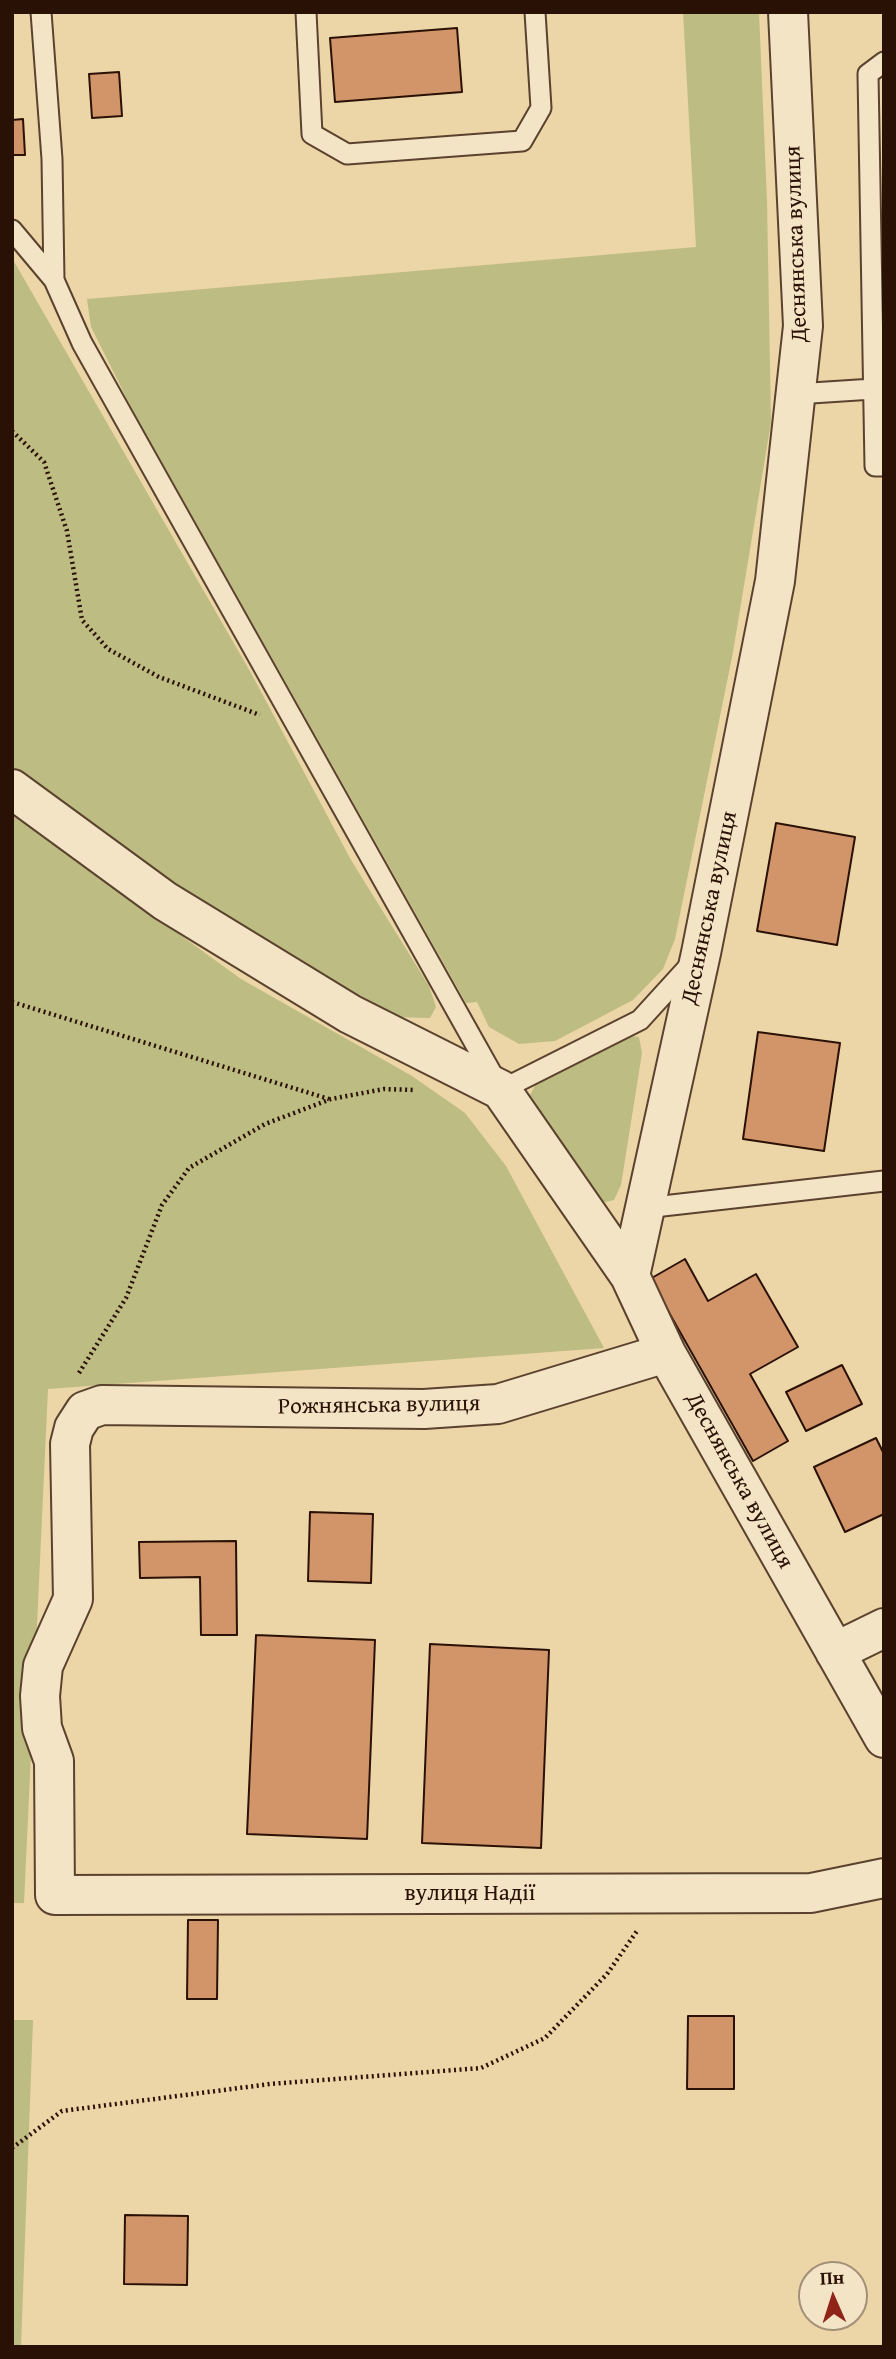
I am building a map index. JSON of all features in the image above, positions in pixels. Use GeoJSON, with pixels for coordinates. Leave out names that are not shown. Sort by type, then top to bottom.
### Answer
{"type":"FeatureCollection","features":[{"type":"Feature","properties":{"kind":"street","name":"Деснянська вулиця"},"geometry":{"type":"LineString","coordinates":[[788,12],[803,326],[775,581],[701,953],[630,1276],[666,1353],[884,1738]]}},
{"type":"Feature","properties":{"kind":"street"},"geometry":{"type":"LineString","coordinates":[[12,789],[165,901],[350,1014],[501,1090],[630,1276]]}},
{"type":"Feature","properties":{"kind":"street","name":"Рожнянська вулиця"},"geometry":{"type":"LineString","coordinates":[[81,1393],[102,1405],[424,1409],[498,1405],[666,1353]]}},
{"type":"Feature","properties":{"kind":"street","name":"вулиця Надії"},"geometry":{"type":"LineString","coordinates":[[81,1393],[70,1444],[74,1599],[43,1666],[40,1696],[42,1728],[54,1761],[55,1895],[811,1894],[884,1878]]}},
{"type":"Feature","properties":{"kind":"street"},"geometry":{"type":"LineString","coordinates":[[835,1652],[884,1628]]}},
{"type":"Feature","properties":{"kind":"lane"},"geometry":{"type":"LineString","coordinates":[[41,12],[52,159],[54,280]]}},
{"type":"Feature","properties":{"kind":"lane"},"geometry":{"type":"LineString","coordinates":[[306,12],[312,134],[347,154],[522,141],[541,108],[535,12]]}},
{"type":"Feature","properties":{"kind":"lane"},"geometry":{"type":"LineString","coordinates":[[884,62],[868,74],[877,207],[873,389],[875,466],[884,466]]}},
{"type":"Feature","properties":{"kind":"lane"},"geometry":{"type":"LineString","coordinates":[[12,230],[54,280],[82,343],[501,1090],[640,1020],[701,953]]}},
{"type":"Feature","properties":{"kind":"lane"},"geometry":{"type":"LineString","coordinates":[[796,394],[873,389]]}},
{"type":"Feature","properties":{"kind":"lane"},"geometry":{"type":"LineString","coordinates":[[645,1208],[884,1181]]}},
{"type":"Feature","properties":{"kind":"path"},"geometry":{"type":"LineString","coordinates":[[12,431],[44,462],[67,531],[82,620],[108,649],[159,677],[299,729]]}},
{"type":"Feature","properties":{"kind":"path"},"geometry":{"type":"LineString","coordinates":[[12,1002],[331,1099]]}},
{"type":"Feature","properties":{"kind":"path"},"geometry":{"type":"LineString","coordinates":[[81,1393],[126,1298],[162,1205],[189,1168],[265,1124],[331,1099],[384,1089],[423,1090]]}},
{"type":"Feature","properties":{"kind":"path"},"geometry":{"type":"LineString","coordinates":[[12,2148],[62,2110],[270,2084],[481,2068],[545,2038],[607,1973],[664,1894]]}},
{"type":"Feature","properties":{"kind":"shaded area"},"geometry":{"type":"Polygon","coordinates":[[[683,12],[759,12],[767,201],[771,422],[733,652],[675,939],[663,969],[633,1000],[555,1041],[519,1044],[489,1027],[477,1002],[466,1003],[130,405],[91,327],[87,299],[696,247],[683,12]]]}},
{"type":"Feature","properties":{"kind":"shaded area"},"geometry":{"type":"Polygon","coordinates":[[[12,258],[251,673],[351,860],[429,986],[436,1007],[430,1018],[394,1017],[229,926],[12,772],[12,258]]]}},
{"type":"Feature","properties":{"kind":"shaded area"},"geometry":{"type":"Polygon","coordinates":[[[12,813],[241,979],[412,1076],[465,1113],[506,1166],[604,1348],[48,1389],[24,1903],[12,1903],[12,813]]]}},
{"type":"Feature","properties":{"kind":"shaded area"},"geometry":{"type":"Polygon","coordinates":[[[625,1035],[639,1037],[642,1053],[621,1185],[614,1200],[596,1204],[525,1105],[540,1076],[625,1035]]]}},
{"type":"Feature","properties":{"kind":"shaded area"},"geometry":{"type":"Polygon","coordinates":[[[12,2020],[33,2020],[21,2347],[12,2347],[12,2020]]]}},
{"type":"Feature","properties":{"kind":"building"},"geometry":{"type":"Polygon","coordinates":[[[457,28],[462,92],[335,102],[330,38],[457,28]]]}},
{"type":"Feature","properties":{"kind":"building"},"geometry":{"type":"Polygon","coordinates":[[[119,72],[122,116],[92,118],[89,74],[119,72]]]}},
{"type":"Feature","properties":{"kind":"building"},"geometry":{"type":"Polygon","coordinates":[[[23,119],[25,155],[12,155],[12,120],[23,119]]]}},
{"type":"Feature","properties":{"kind":"building"},"geometry":{"type":"Polygon","coordinates":[[[776,823],[855,837],[837,945],[757,931],[776,823]]]}},
{"type":"Feature","properties":{"kind":"building"},"geometry":{"type":"Polygon","coordinates":[[[758,1032],[840,1043],[824,1151],[743,1139],[758,1032]]]}},
{"type":"Feature","properties":{"kind":"building"},"geometry":{"type":"Polygon","coordinates":[[[685,1259],[708,1301],[756,1274],[798,1347],[750,1374],[788,1441],[753,1461],[650,1279],[685,1259]]]}},
{"type":"Feature","properties":{"kind":"building"},"geometry":{"type":"Polygon","coordinates":[[[842,1365],[862,1404],[806,1431],[786,1392],[842,1365]]]}},
{"type":"Feature","properties":{"kind":"building"},"geometry":{"type":"Polygon","coordinates":[[[876,1438],[884,1454],[884,1514],[845,1532],[814,1467],[876,1438]]]}},
{"type":"Feature","properties":{"kind":"building"},"geometry":{"type":"Polygon","coordinates":[[[310,1512],[373,1514],[371,1583],[308,1581],[310,1512]]]}},
{"type":"Feature","properties":{"kind":"building"},"geometry":{"type":"Polygon","coordinates":[[[236,1541],[237,1635],[201,1635],[200,1577],[140,1578],[139,1542],[236,1541]]]}},
{"type":"Feature","properties":{"kind":"building"},"geometry":{"type":"Polygon","coordinates":[[[256,1635],[375,1640],[367,1839],[247,1834],[256,1635]]]}},
{"type":"Feature","properties":{"kind":"building"},"geometry":{"type":"Polygon","coordinates":[[[430,1644],[549,1650],[541,1848],[422,1843],[430,1644]]]}},
{"type":"Feature","properties":{"kind":"building"},"geometry":{"type":"Polygon","coordinates":[[[188,1920],[218,1920],[217,1999],[187,1999],[188,1920]]]}},
{"type":"Feature","properties":{"kind":"building"},"geometry":{"type":"Polygon","coordinates":[[[688,2016],[734,2016],[734,2089],[687,2089],[688,2016]]]}},
{"type":"Feature","properties":{"kind":"building"},"geometry":{"type":"Polygon","coordinates":[[[125,2215],[188,2216],[187,2285],[124,2284],[125,2215]]]}}]}
